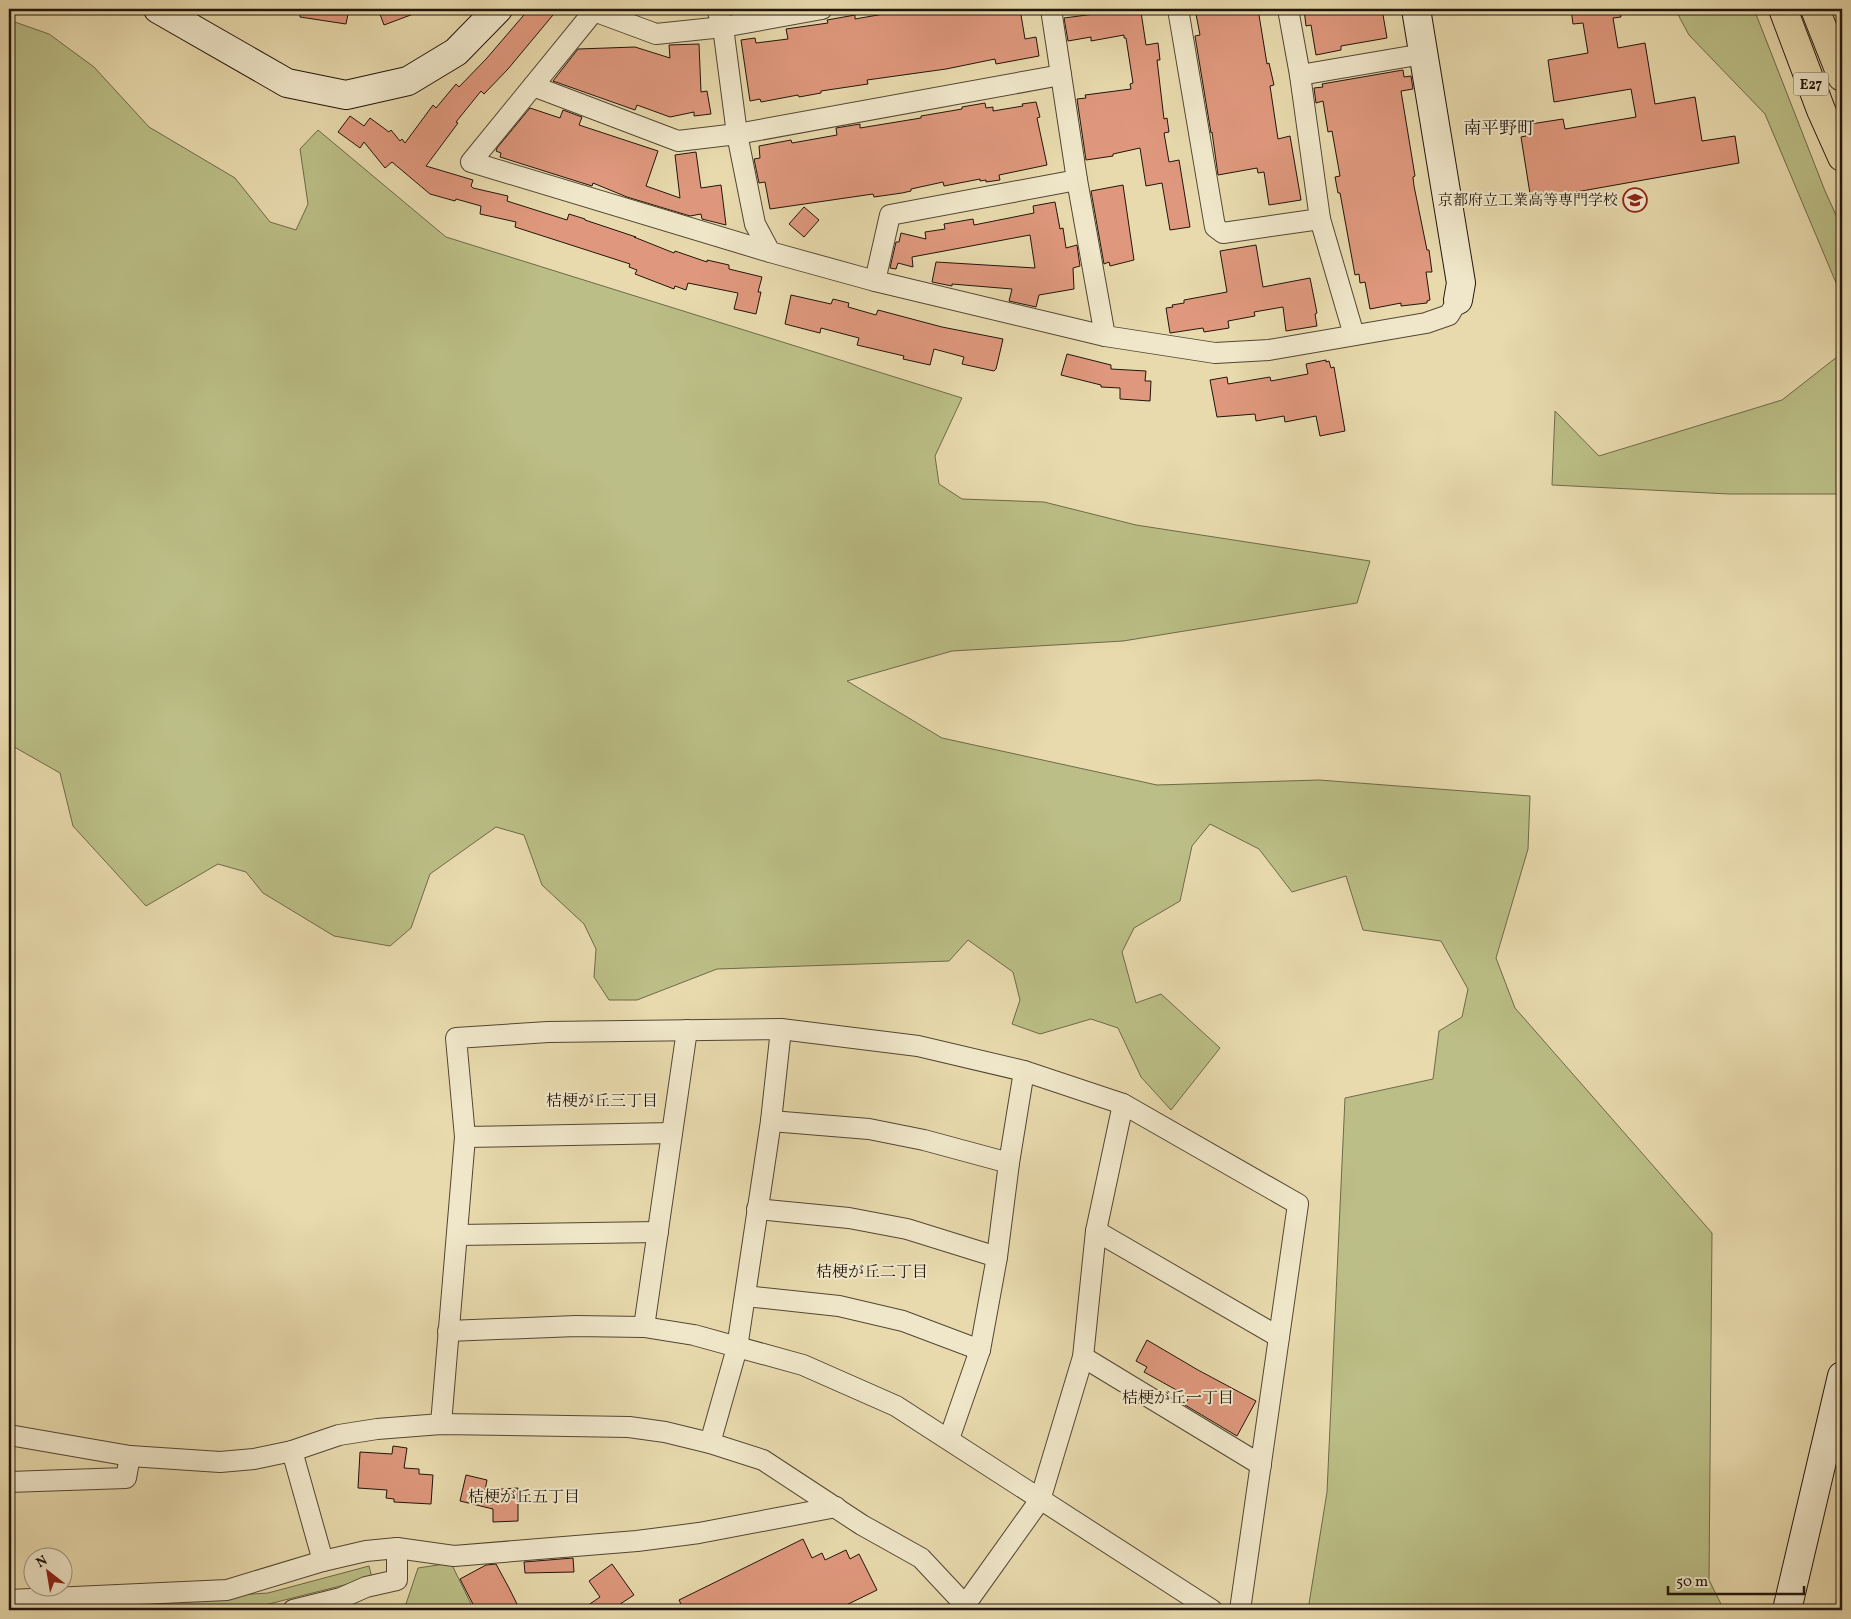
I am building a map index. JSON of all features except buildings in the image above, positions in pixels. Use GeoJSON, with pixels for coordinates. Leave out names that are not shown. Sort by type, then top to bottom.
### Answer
{"type":"FeatureCollection","features":[{"type":"Feature","properties":{"kind":"highway","name":"E27"},"geometry":{"type":"LineString","coordinates":[[1783,9],[1821,110],[1842,157]]}},
{"type":"Feature","properties":{"kind":"highway","name":"E27"},"geometry":{"type":"LineString","coordinates":[[1815,9],[1842,77]]}},
{"type":"Feature","properties":{"kind":"street"},"geometry":{"type":"LineString","coordinates":[[158,9],[288,84],[346,95],[408,81],[456,52],[498,9]]}},
{"type":"Feature","properties":{"kind":"street"},"geometry":{"type":"LineString","coordinates":[[822,9],[720,18],[656,34],[594,11],[471,162],[770,252],[876,281],[1105,336],[1215,353],[1269,350],[1434,320],[1449,315],[1458,300],[1461,283],[1416,9]]}},
{"type":"Feature","properties":{"kind":"street"},"geometry":{"type":"LineString","coordinates":[[1051,9],[1077,180],[1105,336]]}},
{"type":"Feature","properties":{"kind":"street"},"geometry":{"type":"LineString","coordinates":[[1178,9],[1215,227],[1223,233],[1320,220]]}},
{"type":"Feature","properties":{"kind":"street"},"geometry":{"type":"LineString","coordinates":[[1288,9],[1300,75],[1320,220],[1354,335]]}},
{"type":"Feature","properties":{"kind":"street"},"geometry":{"type":"LineString","coordinates":[[720,18],[737,134],[755,224],[770,252]]}},
{"type":"Feature","properties":{"kind":"street"},"geometry":{"type":"LineString","coordinates":[[1300,75],[1423,54]]}},
{"type":"Feature","properties":{"kind":"street"},"geometry":{"type":"LineString","coordinates":[[533,86],[678,141],[737,134],[1061,75]]}},
{"type":"Feature","properties":{"kind":"street"},"geometry":{"type":"LineString","coordinates":[[876,281],[890,215],[1077,180]]}},
{"type":"Feature","properties":{"kind":"street"},"geometry":{"type":"LineString","coordinates":[[710,1443],[736,1348],[771,1121],[781,1029]]}},
{"type":"Feature","properties":{"kind":"street"},"geometry":{"type":"LineString","coordinates":[[441,1424],[464,1137],[456,1038],[548,1032],[781,1029],[918,1046],[1024,1071],[1124,1104],[1298,1204],[1240,1610]]}},
{"type":"Feature","properties":{"kind":"street"},"geometry":{"type":"LineString","coordinates":[[644,1327],[687,1030]]}},
{"type":"Feature","properties":{"kind":"street"},"geometry":{"type":"LineString","coordinates":[[949,1439],[980,1350],[997,1257],[1009,1163],[1024,1071]]}},
{"type":"Feature","properties":{"kind":"street"},"geometry":{"type":"LineString","coordinates":[[9,1435],[130,1456],[220,1462],[254,1459],[292,1451],[339,1435],[377,1429],[441,1424],[629,1427],[664,1432],[710,1443],[763,1460],[862,1525],[920,1558],[967,1607],[1040,1500],[1083,1357],[1096,1231],[1124,1104]]}},
{"type":"Feature","properties":{"kind":"street"},"geometry":{"type":"LineString","coordinates":[[771,1121],[869,1129],[924,1140],[1009,1163]]}},
{"type":"Feature","properties":{"kind":"street"},"geometry":{"type":"LineString","coordinates":[[464,1137],[672,1133]]}},
{"type":"Feature","properties":{"kind":"street"},"geometry":{"type":"LineString","coordinates":[[757,1210],[849,1218],[907,1229],[997,1257]]}},
{"type":"Feature","properties":{"kind":"street"},"geometry":{"type":"LineString","coordinates":[[1096,1231],[1279,1337]]}},
{"type":"Feature","properties":{"kind":"street"},"geometry":{"type":"LineString","coordinates":[[457,1235],[658,1232]]}},
{"type":"Feature","properties":{"kind":"street"},"geometry":{"type":"LineString","coordinates":[[744,1296],[838,1306],[903,1321],[980,1350]]}},
{"type":"Feature","properties":{"kind":"street"},"geometry":{"type":"LineString","coordinates":[[448,1331],[576,1326],[644,1327],[694,1334],[736,1348],[803,1365],[859,1388],[896,1406],[1212,1610]]}},
{"type":"Feature","properties":{"kind":"street"},"geometry":{"type":"LineString","coordinates":[[1083,1357],[1260,1465]]}},
{"type":"Feature","properties":{"kind":"street"},"geometry":{"type":"LineString","coordinates":[[1787,1610],[1842,1376]]}},
{"type":"Feature","properties":{"kind":"street"},"geometry":{"type":"LineString","coordinates":[[292,1451],[323,1561]]}},
{"type":"Feature","properties":{"kind":"street"},"geometry":{"type":"LineString","coordinates":[[9,1482],[126,1478],[130,1456]]}},
{"type":"Feature","properties":{"kind":"street"},"geometry":{"type":"LineString","coordinates":[[9,1600],[227,1590],[323,1561],[366,1551],[397,1548],[454,1556],[637,1542],[699,1533],[836,1507]]}},
{"type":"Feature","properties":{"kind":"street"},"geometry":{"type":"LineString","coordinates":[[294,1610],[341,1598],[366,1587],[398,1580],[397,1548]]}},
{"type":"Feature","properties":{"kind":"green space"},"geometry":{"type":"Polygon","coordinates":[[[1675,9],[1754,9],[1825,191],[1842,228],[1842,297],[1765,114],[1689,35],[1675,9]]]}},
{"type":"Feature","properties":{"kind":"green space"},"geometry":{"type":"Polygon","coordinates":[[[9,20],[49,34],[94,67],[149,127],[235,178],[270,222],[296,230],[308,204],[300,149],[318,130],[446,237],[962,398],[935,456],[939,484],[962,499],[1044,502],[1136,525],[1370,561],[1357,603],[1123,641],[952,651],[847,681],[942,738],[1157,785],[1319,780],[1530,796],[1528,849],[1496,958],[1515,1008],[1712,1233],[1709,1580],[1724,1610],[1308,1610],[1327,1492],[1345,1098],[1433,1079],[1439,1031],[1462,1017],[1468,989],[1441,941],[1363,930],[1346,876],[1292,892],[1259,849],[1210,824],[1192,846],[1180,901],[1134,928],[1122,952],[1136,1003],[1161,994],[1220,1048],[1171,1110],[1141,1077],[1118,1028],[1091,1019],[1040,1034],[1012,1024],[1020,1000],[1013,972],[968,940],[949,961],[717,969],[637,1000],[609,1000],[594,977],[596,949],[584,924],[542,885],[524,835],[496,827],[430,874],[411,928],[390,946],[334,936],[263,893],[246,872],[218,864],[146,906],[73,826],[60,773],[9,744],[9,20]]]}},
{"type":"Feature","properties":{"kind":"green space"},"geometry":{"type":"Polygon","coordinates":[[[1842,353],[1842,494],[1729,494],[1552,485],[1555,411],[1599,456],[1782,400],[1842,353]]]}},
{"type":"Feature","properties":{"kind":"green space"},"geometry":{"type":"Polygon","coordinates":[[[451,1563],[474,1610],[379,1610],[406,1604],[418,1568],[451,1563]]]}},
{"type":"Feature","properties":{"kind":"green space"},"geometry":{"type":"Polygon","coordinates":[[[369,1566],[372,1578],[251,1610],[9,1610],[268,1593],[369,1566]]]}},
{"type":"Feature","properties":{"kind":"place","name":"京都府立工業高等専門学校"},"geometry":{"type":"Point","coordinates":[1635,200]}},
{"type":"Feature","properties":{"kind":"district","name":"南平野町"},"geometry":{"type":"Point","coordinates":[1499,128]}},
{"type":"Feature","properties":{"kind":"district","name":"桔梗が丘三丁目"},"geometry":{"type":"Point","coordinates":[602,1100]}},
{"type":"Feature","properties":{"kind":"district","name":"桔梗が丘二丁目"},"geometry":{"type":"Point","coordinates":[872,1271]}},
{"type":"Feature","properties":{"kind":"district","name":"桔梗が丘一丁目"},"geometry":{"type":"Point","coordinates":[1178,1397]}},
{"type":"Feature","properties":{"kind":"district","name":"桔梗が丘五丁目"},"geometry":{"type":"Point","coordinates":[524,1496]}}]}
